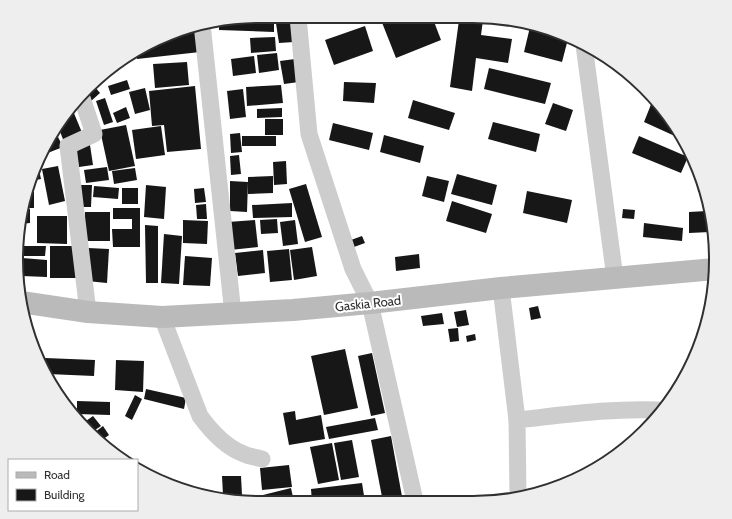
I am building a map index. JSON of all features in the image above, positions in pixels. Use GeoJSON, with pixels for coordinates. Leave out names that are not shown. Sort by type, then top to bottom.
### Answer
{"type":"FeatureCollection","features":[{"type":"Feature","properties":{"kind":"main road","name":"Gaskia Road"},"geometry":{"type":"LineString","coordinates":[[27,303],[88,312],[162,317],[233,314],[370,304],[501,288],[708,270]]}},
{"type":"Feature","properties":{"kind":"street"},"geometry":{"type":"LineString","coordinates":[[299,23],[309,134],[353,269],[370,304],[414,496]]}},
{"type":"Feature","properties":{"kind":"street"},"geometry":{"type":"LineString","coordinates":[[203,30],[233,314]]}},
{"type":"Feature","properties":{"kind":"street"},"geometry":{"type":"LineString","coordinates":[[585,51],[615,278]]}},
{"type":"Feature","properties":{"kind":"street"},"geometry":{"type":"LineString","coordinates":[[83,102],[94,134],[68,146],[88,312]]}},
{"type":"Feature","properties":{"kind":"street"},"geometry":{"type":"LineString","coordinates":[[501,288],[517,420],[518,491]]}},
{"type":"Feature","properties":{"kind":"street"},"geometry":{"type":"LineString","coordinates":[[162,317],[200,416],[210,431],[223,442],[243,454],[262,459]]}},
{"type":"Feature","properties":{"kind":"street"},"geometry":{"type":"LineString","coordinates":[[517,420],[591,412],[654,410]]}},
{"type":"Feature","properties":{"kind":"building"},"geometry":{"type":"Polygon","coordinates":[[[274,23],[274,32],[219,30],[219,27],[229,25],[274,23]]]}},
{"type":"Feature","properties":{"kind":"building"},"geometry":{"type":"Polygon","coordinates":[[[276,23],[292,23],[294,42],[279,43],[276,23]]]}},
{"type":"Feature","properties":{"kind":"building"},"geometry":{"type":"Polygon","coordinates":[[[382,23],[435,23],[441,40],[396,58],[382,23]]]}},
{"type":"Feature","properties":{"kind":"building"},"geometry":{"type":"Polygon","coordinates":[[[459,23],[483,24],[481,35],[512,39],[508,63],[476,58],[472,91],[450,87],[459,23]]]}},
{"type":"Feature","properties":{"kind":"building"},"geometry":{"type":"Polygon","coordinates":[[[365,26],[373,51],[334,65],[325,40],[365,26]]]}},
{"type":"Feature","properties":{"kind":"building"},"geometry":{"type":"Polygon","coordinates":[[[529,30],[567,43],[562,62],[524,52],[529,30]]]}},
{"type":"Feature","properties":{"kind":"building"},"geometry":{"type":"Polygon","coordinates":[[[196,32],[200,52],[137,59],[137,58],[155,47],[196,32]]]}},
{"type":"Feature","properties":{"kind":"building"},"geometry":{"type":"Polygon","coordinates":[[[275,37],[276,51],[251,53],[250,38],[275,37]]]}},
{"type":"Feature","properties":{"kind":"building"},"geometry":{"type":"Polygon","coordinates":[[[277,53],[279,70],[259,73],[257,55],[277,53]]]}},
{"type":"Feature","properties":{"kind":"building"},"geometry":{"type":"Polygon","coordinates":[[[254,56],[256,73],[233,76],[231,59],[254,56]]]}},
{"type":"Feature","properties":{"kind":"building"},"geometry":{"type":"Polygon","coordinates":[[[295,59],[299,82],[284,84],[280,61],[295,59]]]}},
{"type":"Feature","properties":{"kind":"building"},"geometry":{"type":"Polygon","coordinates":[[[187,62],[189,85],[155,88],[153,64],[187,62]]]}},
{"type":"Feature","properties":{"kind":"building"},"geometry":{"type":"Polygon","coordinates":[[[489,68],[551,83],[545,104],[484,89],[489,68]]]}},
{"type":"Feature","properties":{"kind":"building"},"geometry":{"type":"Polygon","coordinates":[[[127,80],[130,89],[111,95],[108,86],[127,80]]]}},
{"type":"Feature","properties":{"kind":"building"},"geometry":{"type":"Polygon","coordinates":[[[344,82],[376,83],[374,103],[343,101],[344,82]]]}},
{"type":"Feature","properties":{"kind":"building"},"geometry":{"type":"Polygon","coordinates":[[[281,85],[283,103],[247,106],[246,87],[281,85]]]}},
{"type":"Feature","properties":{"kind":"building"},"geometry":{"type":"Polygon","coordinates":[[[195,86],[201,149],[167,152],[164,125],[152,126],[149,91],[195,86]]]}},
{"type":"Feature","properties":{"kind":"building"},"geometry":{"type":"Polygon","coordinates":[[[96,88],[100,93],[90,102],[87,98],[96,88]]]}},
{"type":"Feature","properties":{"kind":"building"},"geometry":{"type":"Polygon","coordinates":[[[145,88],[150,110],[135,114],[129,92],[145,88]]]}},
{"type":"Feature","properties":{"kind":"building"},"geometry":{"type":"Polygon","coordinates":[[[243,89],[246,117],[230,119],[227,91],[243,89]]]}},
{"type":"Feature","properties":{"kind":"building"},"geometry":{"type":"Polygon","coordinates":[[[105,98],[113,122],[104,125],[96,101],[105,98]]]}},
{"type":"Feature","properties":{"kind":"building"},"geometry":{"type":"Polygon","coordinates":[[[413,100],[455,113],[449,130],[408,118],[413,100]]]}},
{"type":"Feature","properties":{"kind":"building"},"geometry":{"type":"Polygon","coordinates":[[[553,103],[573,110],[566,131],[545,124],[553,103]]]}},
{"type":"Feature","properties":{"kind":"building"},"geometry":{"type":"Polygon","coordinates":[[[651,105],[674,135],[644,122],[651,105]]]}},
{"type":"Feature","properties":{"kind":"building"},"geometry":{"type":"Polygon","coordinates":[[[126,107],[130,118],[117,123],[113,113],[126,107]]]}},
{"type":"Feature","properties":{"kind":"building"},"geometry":{"type":"Polygon","coordinates":[[[282,108],[282,117],[257,118],[257,109],[282,108]]]}},
{"type":"Feature","properties":{"kind":"building"},"geometry":{"type":"Polygon","coordinates":[[[74,113],[83,135],[64,142],[60,132],[74,113]]]}},
{"type":"Feature","properties":{"kind":"building"},"geometry":{"type":"Polygon","coordinates":[[[265,119],[283,119],[283,135],[265,135],[265,119]]]}},
{"type":"Feature","properties":{"kind":"building"},"geometry":{"type":"Polygon","coordinates":[[[493,122],[540,134],[536,152],[488,139],[493,122]]]}},
{"type":"Feature","properties":{"kind":"building"},"geometry":{"type":"Polygon","coordinates":[[[333,123],[373,133],[369,150],[329,140],[333,123]]]}},
{"type":"Feature","properties":{"kind":"building"},"geometry":{"type":"Polygon","coordinates":[[[126,125],[135,166],[109,171],[100,130],[126,125]]]}},
{"type":"Feature","properties":{"kind":"building"},"geometry":{"type":"Polygon","coordinates":[[[161,126],[165,155],[136,159],[132,130],[161,126]]]}},
{"type":"Feature","properties":{"kind":"building"},"geometry":{"type":"Polygon","coordinates":[[[240,133],[242,152],[231,153],[230,134],[240,133]]]}},
{"type":"Feature","properties":{"kind":"building"},"geometry":{"type":"Polygon","coordinates":[[[384,135],[424,146],[420,163],[380,152],[384,135]]]}},
{"type":"Feature","properties":{"kind":"building"},"geometry":{"type":"Polygon","coordinates":[[[242,136],[276,136],[276,146],[242,146],[242,136]]]}},
{"type":"Feature","properties":{"kind":"building"},"geometry":{"type":"Polygon","coordinates":[[[639,136],[685,156],[687,159],[681,173],[632,153],[639,136]]]}},
{"type":"Feature","properties":{"kind":"building"},"geometry":{"type":"Polygon","coordinates":[[[58,137],[63,147],[48,153],[58,137]]]}},
{"type":"Feature","properties":{"kind":"building"},"geometry":{"type":"Polygon","coordinates":[[[90,145],[93,165],[79,167],[75,147],[90,145]]]}},
{"type":"Feature","properties":{"kind":"building"},"geometry":{"type":"Polygon","coordinates":[[[239,155],[241,174],[231,175],[230,156],[239,155]]]}},
{"type":"Feature","properties":{"kind":"building"},"geometry":{"type":"Polygon","coordinates":[[[286,161],[287,184],[274,185],[273,162],[286,161]]]}},
{"type":"Feature","properties":{"kind":"building"},"geometry":{"type":"Polygon","coordinates":[[[58,166],[65,201],[49,205],[42,169],[58,166]]]}},
{"type":"Feature","properties":{"kind":"building"},"geometry":{"type":"Polygon","coordinates":[[[107,167],[109,180],[86,183],[84,170],[107,167]]]}},
{"type":"Feature","properties":{"kind":"building"},"geometry":{"type":"Polygon","coordinates":[[[135,168],[137,180],[114,184],[112,171],[135,168]]]}},
{"type":"Feature","properties":{"kind":"building"},"geometry":{"type":"Polygon","coordinates":[[[40,173],[41,179],[37,180],[40,173]]]}},
{"type":"Feature","properties":{"kind":"building"},"geometry":{"type":"Polygon","coordinates":[[[457,174],[497,185],[492,205],[451,194],[457,174]]]}},
{"type":"Feature","properties":{"kind":"building"},"geometry":{"type":"Polygon","coordinates":[[[273,176],[273,193],[248,194],[248,177],[273,176]]]}},
{"type":"Feature","properties":{"kind":"building"},"geometry":{"type":"Polygon","coordinates":[[[427,176],[449,181],[444,202],[422,196],[427,176]]]}},
{"type":"Feature","properties":{"kind":"building"},"geometry":{"type":"Polygon","coordinates":[[[230,181],[248,182],[247,212],[230,211],[230,181]]]}},
{"type":"Feature","properties":{"kind":"building"},"geometry":{"type":"Polygon","coordinates":[[[306,184],[322,237],[305,242],[289,189],[306,184]]]}},
{"type":"Feature","properties":{"kind":"building"},"geometry":{"type":"Polygon","coordinates":[[[77,185],[92,185],[91,207],[77,207],[77,185]]]}},
{"type":"Feature","properties":{"kind":"building"},"geometry":{"type":"Polygon","coordinates":[[[146,185],[166,187],[164,219],[144,217],[146,185]]]}},
{"type":"Feature","properties":{"kind":"building"},"geometry":{"type":"Polygon","coordinates":[[[94,186],[119,188],[118,199],[93,197],[94,186]]]}},
{"type":"Feature","properties":{"kind":"building"},"geometry":{"type":"Polygon","coordinates":[[[122,188],[138,188],[138,204],[122,204],[122,188]]]}},
{"type":"Feature","properties":{"kind":"building"},"geometry":{"type":"Polygon","coordinates":[[[204,188],[206,202],[195,203],[194,189],[204,188]]]}},
{"type":"Feature","properties":{"kind":"building"},"geometry":{"type":"Polygon","coordinates":[[[527,191],[572,200],[567,223],[523,213],[527,191]]]}},
{"type":"Feature","properties":{"kind":"building"},"geometry":{"type":"Polygon","coordinates":[[[33,192],[34,192],[34,208],[29,208],[33,192]]]}},
{"type":"Feature","properties":{"kind":"building"},"geometry":{"type":"Polygon","coordinates":[[[452,201],[492,214],[486,233],[446,221],[452,201]]]}},
{"type":"Feature","properties":{"kind":"building"},"geometry":{"type":"Polygon","coordinates":[[[292,203],[292,217],[253,218],[252,205],[292,203]]]}},
{"type":"Feature","properties":{"kind":"building"},"geometry":{"type":"Polygon","coordinates":[[[206,204],[207,219],[197,219],[196,205],[206,204]]]}},
{"type":"Feature","properties":{"kind":"building"},"geometry":{"type":"Polygon","coordinates":[[[113,208],[140,208],[140,247],[113,247],[112,229],[132,229],[132,219],[113,219],[113,208]]]}},
{"type":"Feature","properties":{"kind":"building"},"geometry":{"type":"Polygon","coordinates":[[[30,209],[30,223],[26,223],[28,213],[30,209]]]}},
{"type":"Feature","properties":{"kind":"building"},"geometry":{"type":"Polygon","coordinates":[[[623,209],[635,210],[634,219],[622,218],[623,209]]]}},
{"type":"Feature","properties":{"kind":"building"},"geometry":{"type":"Polygon","coordinates":[[[704,211],[707,232],[689,233],[689,212],[704,211]]]}},
{"type":"Feature","properties":{"kind":"building"},"geometry":{"type":"Polygon","coordinates":[[[85,212],[110,212],[110,241],[85,241],[85,212]]]}},
{"type":"Feature","properties":{"kind":"building"},"geometry":{"type":"Polygon","coordinates":[[[37,216],[67,216],[67,244],[37,243],[37,216]]]}},
{"type":"Feature","properties":{"kind":"building"},"geometry":{"type":"Polygon","coordinates":[[[277,219],[278,233],[261,234],[260,220],[277,219]]]}},
{"type":"Feature","properties":{"kind":"building"},"geometry":{"type":"Polygon","coordinates":[[[183,220],[208,221],[207,244],[183,243],[183,220]]]}},
{"type":"Feature","properties":{"kind":"building"},"geometry":{"type":"Polygon","coordinates":[[[255,220],[258,247],[230,250],[228,222],[255,220]]]}},
{"type":"Feature","properties":{"kind":"building"},"geometry":{"type":"Polygon","coordinates":[[[295,220],[298,244],[283,246],[280,222],[295,220]]]}},
{"type":"Feature","properties":{"kind":"building"},"geometry":{"type":"Polygon","coordinates":[[[644,223],[683,228],[682,241],[643,237],[644,223]]]}},
{"type":"Feature","properties":{"kind":"building"},"geometry":{"type":"Polygon","coordinates":[[[145,225],[158,226],[158,283],[146,283],[145,225]]]}},
{"type":"Feature","properties":{"kind":"building"},"geometry":{"type":"Polygon","coordinates":[[[164,234],[182,236],[179,284],[161,283],[164,234]]]}},
{"type":"Feature","properties":{"kind":"building"},"geometry":{"type":"Polygon","coordinates":[[[362,236],[365,243],[354,247],[351,240],[362,236]]]}},
{"type":"Feature","properties":{"kind":"building"},"geometry":{"type":"Polygon","coordinates":[[[24,246],[46,246],[45,256],[23,256],[24,246]]]}},
{"type":"Feature","properties":{"kind":"building"},"geometry":{"type":"Polygon","coordinates":[[[50,246],[75,246],[76,278],[50,278],[50,246]]]}},
{"type":"Feature","properties":{"kind":"building"},"geometry":{"type":"Polygon","coordinates":[[[312,247],[317,276],[294,280],[290,250],[312,247]]]}},
{"type":"Feature","properties":{"kind":"building"},"geometry":{"type":"Polygon","coordinates":[[[88,248],[109,249],[107,283],[87,281],[88,248]]]}},
{"type":"Feature","properties":{"kind":"building"},"geometry":{"type":"Polygon","coordinates":[[[289,249],[292,280],[270,282],[267,251],[289,249]]]}},
{"type":"Feature","properties":{"kind":"building"},"geometry":{"type":"Polygon","coordinates":[[[263,250],[265,273],[238,276],[235,253],[263,250]]]}},
{"type":"Feature","properties":{"kind":"building"},"geometry":{"type":"Polygon","coordinates":[[[419,254],[420,268],[396,271],[395,257],[419,254]]]}},
{"type":"Feature","properties":{"kind":"building"},"geometry":{"type":"Polygon","coordinates":[[[185,256],[212,258],[210,286],[183,285],[185,256]]]}},
{"type":"Feature","properties":{"kind":"building"},"geometry":{"type":"Polygon","coordinates":[[[23,258],[47,260],[47,277],[24,276],[23,258]]]}},
{"type":"Feature","properties":{"kind":"building"},"geometry":{"type":"Polygon","coordinates":[[[538,306],[541,318],[531,320],[529,308],[538,306]]]}},
{"type":"Feature","properties":{"kind":"building"},"geometry":{"type":"Polygon","coordinates":[[[466,310],[469,325],[457,327],[454,312],[466,310]]]}},
{"type":"Feature","properties":{"kind":"building"},"geometry":{"type":"Polygon","coordinates":[[[442,313],[444,324],[423,326],[421,316],[442,313]]]}},
{"type":"Feature","properties":{"kind":"building"},"geometry":{"type":"Polygon","coordinates":[[[458,328],[459,341],[450,342],[448,329],[458,328]]]}},
{"type":"Feature","properties":{"kind":"building"},"geometry":{"type":"Polygon","coordinates":[[[475,334],[476,340],[467,342],[466,336],[475,334]]]}},
{"type":"Feature","properties":{"kind":"building"},"geometry":{"type":"Polygon","coordinates":[[[345,349],[358,408],[324,415],[311,356],[345,349]]]}},
{"type":"Feature","properties":{"kind":"building"},"geometry":{"type":"Polygon","coordinates":[[[372,353],[385,413],[371,416],[358,356],[372,353]]]}},
{"type":"Feature","properties":{"kind":"building"},"geometry":{"type":"Polygon","coordinates":[[[45,358],[95,360],[94,376],[53,374],[45,358]]]}},
{"type":"Feature","properties":{"kind":"building"},"geometry":{"type":"Polygon","coordinates":[[[116,360],[144,361],[143,392],[115,390],[116,360]]]}},
{"type":"Feature","properties":{"kind":"building"},"geometry":{"type":"Polygon","coordinates":[[[146,389],[186,398],[184,409],[144,399],[146,389]]]}},
{"type":"Feature","properties":{"kind":"building"},"geometry":{"type":"Polygon","coordinates":[[[135,395],[142,399],[132,420],[125,416],[135,395]]]}},
{"type":"Feature","properties":{"kind":"building"},"geometry":{"type":"Polygon","coordinates":[[[77,401],[110,402],[110,415],[81,414],[77,409],[77,401]]]}},
{"type":"Feature","properties":{"kind":"building"},"geometry":{"type":"Polygon","coordinates":[[[295,411],[296,420],[321,415],[325,439],[289,445],[283,413],[295,411]]]}},
{"type":"Feature","properties":{"kind":"building"},"geometry":{"type":"Polygon","coordinates":[[[93,416],[101,426],[95,430],[87,421],[93,416]]]}},
{"type":"Feature","properties":{"kind":"building"},"geometry":{"type":"Polygon","coordinates":[[[375,418],[378,430],[329,439],[326,427],[375,418]]]}},
{"type":"Feature","properties":{"kind":"building"},"geometry":{"type":"Polygon","coordinates":[[[103,426],[109,435],[105,438],[97,431],[103,426]]]}},
{"type":"Feature","properties":{"kind":"building"},"geometry":{"type":"Polygon","coordinates":[[[391,436],[402,496],[382,496],[371,440],[391,436]]]}},
{"type":"Feature","properties":{"kind":"building"},"geometry":{"type":"Polygon","coordinates":[[[352,440],[359,477],[341,480],[334,443],[352,440]]]}},
{"type":"Feature","properties":{"kind":"building"},"geometry":{"type":"Polygon","coordinates":[[[332,443],[339,480],[318,484],[310,447],[332,443]]]}},
{"type":"Feature","properties":{"kind":"building"},"geometry":{"type":"Polygon","coordinates":[[[289,465],[292,487],[262,490],[260,468],[289,465]]]}},
{"type":"Feature","properties":{"kind":"building"},"geometry":{"type":"Polygon","coordinates":[[[222,476],[241,476],[242,495],[223,493],[222,476]]]}},
{"type":"Feature","properties":{"kind":"building"},"geometry":{"type":"Polygon","coordinates":[[[362,483],[364,496],[312,496],[311,489],[362,483]]]}},
{"type":"Feature","properties":{"kind":"building"},"geometry":{"type":"Polygon","coordinates":[[[291,488],[293,496],[260,496],[291,488]]]}}]}
